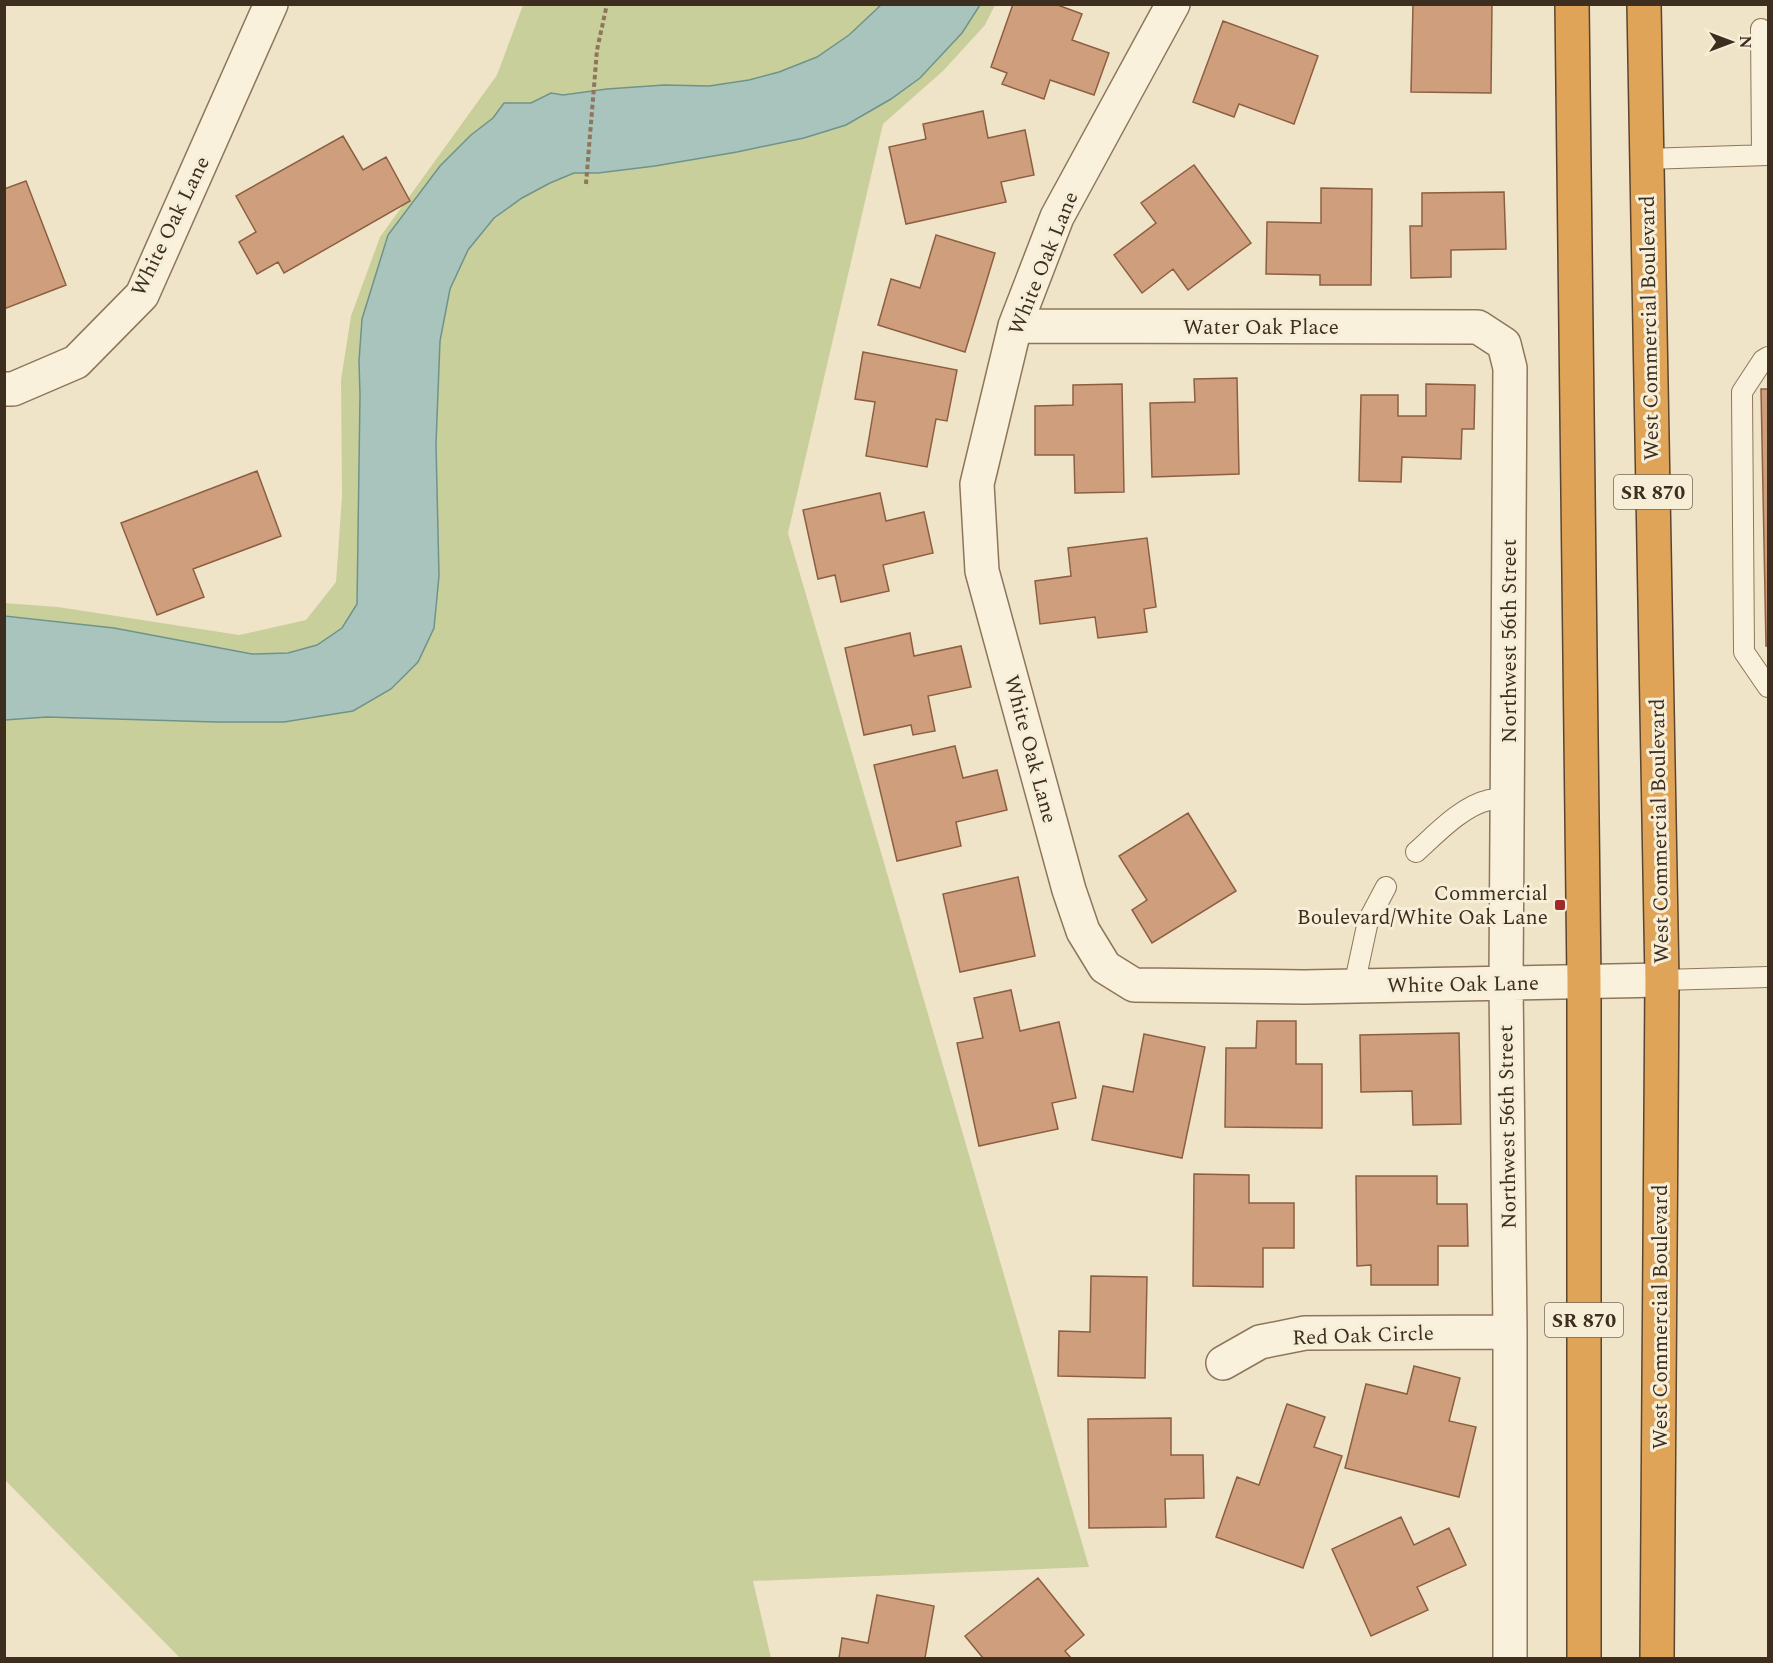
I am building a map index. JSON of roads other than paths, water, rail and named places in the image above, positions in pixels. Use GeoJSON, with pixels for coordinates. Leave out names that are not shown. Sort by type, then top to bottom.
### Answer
{"type":"FeatureCollection","features":[{"type":"Feature","properties":{"kind":"highway","name":"SR 870"},"geometry":{"type":"LineString","coordinates":[[1572,4],[1584,981],[1584,1659]]}},
{"type":"Feature","properties":{"kind":"highway","name":"West Commercial Boulevard"},"geometry":{"type":"LineString","coordinates":[[1644,4],[1662,980],[1657,1659]]}},
{"type":"Feature","properties":{"kind":"street","name":"White Oak Lane"},"geometry":{"type":"LineString","coordinates":[[4,389],[13,389],[76,362],[142,295],[271,4]]}},
{"type":"Feature","properties":{"kind":"street","name":"White Oak Lane"},"geometry":{"type":"LineString","coordinates":[[1173,4],[1057,217],[1014,326],[977,484],[982,571],[1069,890],[1083,931],[1105,967],[1134,985],[1354,986],[1662,980]]}},
{"type":"Feature","properties":{"kind":"street","name":"Water Oak Place"},"geometry":{"type":"LineString","coordinates":[[1014,326],[1478,327],[1504,344]]}},
{"type":"Feature","properties":{"kind":"street","name":"Northwest 56th Street"},"geometry":{"type":"LineString","coordinates":[[1504,344],[1510,368],[1506,983],[1510,1332],[1510,1659]]}},
{"type":"Feature","properties":{"kind":"street","name":"Red Oak Circle"},"geometry":{"type":"LineString","coordinates":[[1223,1363],[1260,1342],[1305,1333],[1510,1332]]}},
{"type":"Feature","properties":{"kind":"lane"},"geometry":{"type":"LineString","coordinates":[[1646,159],[1765,155],[1761,29]]}},
{"type":"Feature","properties":{"kind":"lane"},"geometry":{"type":"LineString","coordinates":[[1768,357],[1762,360],[1742,392],[1744,652],[1768,687]]}},
{"type":"Feature","properties":{"kind":"lane"},"geometry":{"type":"LineString","coordinates":[[1416,852],[1454,819],[1473,806],[1489,800],[1508,799]]}},
{"type":"Feature","properties":{"kind":"lane"},"geometry":{"type":"LineString","coordinates":[[1354,986],[1368,921],[1386,887]]}},
{"type":"Feature","properties":{"kind":"lane"},"geometry":{"type":"LineString","coordinates":[[1662,980],[1768,977]]}},
{"type":"Feature","properties":{"kind":"water"},"geometry":{"type":"Polygon","coordinates":[[[881,5],[980,5],[962,33],[920,78],[891,99],[846,125],[804,138],[737,152],[655,166],[598,173],[574,173],[522,198],[494,218],[468,250],[450,289],[440,341],[436,444],[439,576],[434,628],[418,662],[391,689],[353,711],[284,722],[47,717],[5,720],[5,616],[114,628],[252,654],[288,653],[317,645],[342,628],[357,604],[359,361],[362,319],[388,235],[440,166],[471,135],[493,118],[504,103],[531,103],[551,93],[563,95],[664,85],[709,86],[749,80],[779,72],[817,57],[849,35],[881,5]]]}},
{"type":"Feature","properties":{"kind":"place","name":"Commercial Boulevard/White Oak Lane"},"geometry":{"type":"Point","coordinates":[1560,905]}}]}
